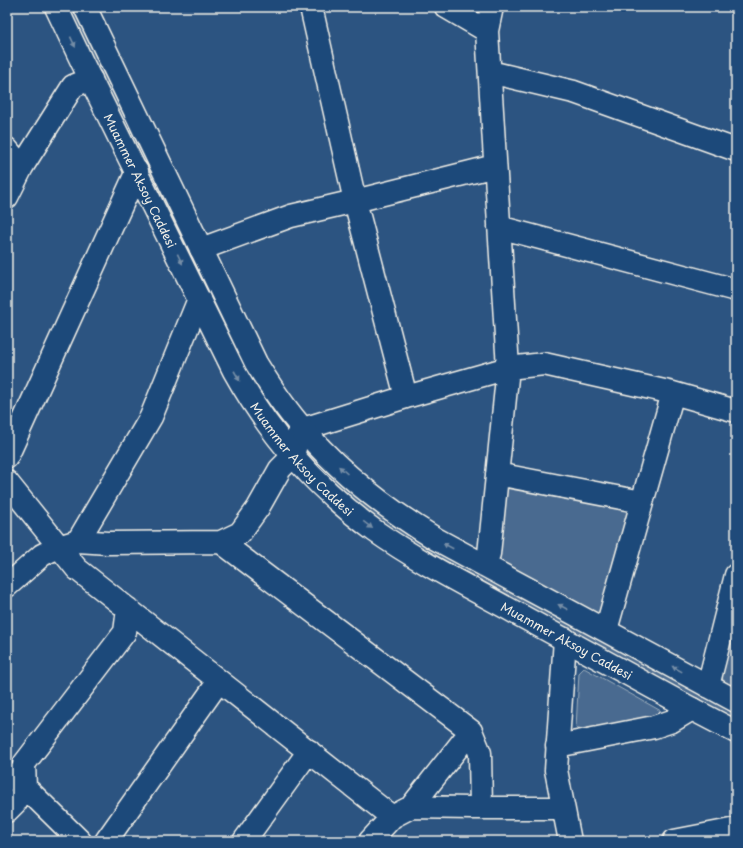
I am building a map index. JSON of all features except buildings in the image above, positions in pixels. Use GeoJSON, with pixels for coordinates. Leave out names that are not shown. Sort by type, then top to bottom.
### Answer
{"type":"FeatureCollection","features":[{"type":"Feature","properties":{"kind":"street","name":"Muammer Aksoy Caddesi"},"geometry":{"type":"LineString","coordinates":[[56,7],[234,371],[265,422],[293,456],[352,514],[408,553],[736,732]]}},
{"type":"Feature","properties":{"kind":"street"},"geometry":{"type":"LineString","coordinates":[[85,7],[256,363],[283,404],[303,429],[339,466],[390,509],[412,524],[436,539],[736,701]]}},
{"type":"Feature","properties":{"kind":"street"},"geometry":{"type":"LineString","coordinates":[[311,7],[355,201],[406,397]]}},
{"type":"Feature","properties":{"kind":"street"},"geometry":{"type":"LineString","coordinates":[[446,7],[487,31]]}},
{"type":"Feature","properties":{"kind":"street"},"geometry":{"type":"LineString","coordinates":[[481,563],[489,554],[508,368],[487,31],[492,7]]}},
{"type":"Feature","properties":{"kind":"street"},"geometry":{"type":"LineString","coordinates":[[490,72],[574,92],[736,150]]}},
{"type":"Feature","properties":{"kind":"street"},"geometry":{"type":"LineString","coordinates":[[7,197],[22,167],[73,86],[91,79]]}},
{"type":"Feature","properties":{"kind":"street"},"geometry":{"type":"LineString","coordinates":[[7,149],[22,167]]}},
{"type":"Feature","properties":{"kind":"street"},"geometry":{"type":"LineString","coordinates":[[201,249],[291,216],[495,166]]}},
{"type":"Feature","properties":{"kind":"street"},"geometry":{"type":"LineString","coordinates":[[7,457],[137,171]]}},
{"type":"Feature","properties":{"kind":"street"},"geometry":{"type":"LineString","coordinates":[[499,227],[736,290]]}},
{"type":"Feature","properties":{"kind":"street"},"geometry":{"type":"LineString","coordinates":[[68,544],[151,417],[199,299]]}},
{"type":"Feature","properties":{"kind":"street"},"geometry":{"type":"LineString","coordinates":[[7,586],[42,555],[68,544],[221,542],[240,533],[258,508],[280,469],[293,456],[298,436],[303,429],[406,397],[508,368],[544,364],[672,393],[736,411]]}},
{"type":"Feature","properties":{"kind":"street"},"geometry":{"type":"LineString","coordinates":[[606,630],[672,393]]}},
{"type":"Feature","properties":{"kind":"street"},"geometry":{"type":"LineString","coordinates":[[497,474],[642,502]]}},
{"type":"Feature","properties":{"kind":"street"},"geometry":{"type":"LineString","coordinates":[[7,482],[68,544],[77,569],[392,817]]}},
{"type":"Feature","properties":{"kind":"street"},"geometry":{"type":"LineString","coordinates":[[221,542],[471,731],[480,753],[481,808]]}},
{"type":"Feature","properties":{"kind":"street"},"geometry":{"type":"LineString","coordinates":[[708,686],[736,575]]}},
{"type":"Feature","properties":{"kind":"street"},"geometry":{"type":"LineString","coordinates":[[7,811],[15,803],[25,787],[24,764],[125,632],[128,609]]}},
{"type":"Feature","properties":{"kind":"street"},"geometry":{"type":"LineString","coordinates":[[565,639],[556,770],[570,841]]}},
{"type":"Feature","properties":{"kind":"street"},"geometry":{"type":"LineString","coordinates":[[106,841],[219,681]]}},
{"type":"Feature","properties":{"kind":"street"},"geometry":{"type":"LineString","coordinates":[[557,746],[654,727],[672,721],[692,709]]}},
{"type":"Feature","properties":{"kind":"street"},"geometry":{"type":"LineString","coordinates":[[370,841],[392,817],[411,807],[471,731]]}},
{"type":"Feature","properties":{"kind":"street"},"geometry":{"type":"LineString","coordinates":[[244,841],[308,751]]}},
{"type":"Feature","properties":{"kind":"street"},"geometry":{"type":"LineString","coordinates":[[7,774],[25,787],[80,841]]}},
{"type":"Feature","properties":{"kind":"street"},"geometry":{"type":"LineString","coordinates":[[411,807],[563,808]]}},
{"type":"Feature","properties":{"kind":"street"},"geometry":{"type":"LineString","coordinates":[[674,841],[736,829]]}},
{"type":"Feature","properties":{"kind":"shaded area"},"geometry":{"type":"Polygon","coordinates":[[[68,7],[75,7],[281,416],[276,420],[250,382],[68,7]]]}},
{"type":"Feature","properties":{"kind":"shaded area"},"geometry":{"type":"Polygon","coordinates":[[[311,451],[586,632],[736,713],[736,722],[428,553],[379,521],[355,503],[306,456],[311,451]]]}},
{"type":"Feature","properties":{"kind":"shaded area"},"geometry":{"type":"Polygon","coordinates":[[[506,483],[627,507],[630,518],[602,616],[500,562],[497,550],[506,483]]]}},
{"type":"Feature","properties":{"kind":"shaded area"},"geometry":{"type":"Polygon","coordinates":[[[736,617],[736,688],[723,681],[722,672],[736,617]]]}},
{"type":"Feature","properties":{"kind":"shaded area"},"geometry":{"type":"Polygon","coordinates":[[[584,668],[661,711],[657,717],[585,732],[576,728],[579,673],[584,668]]]}}]}
